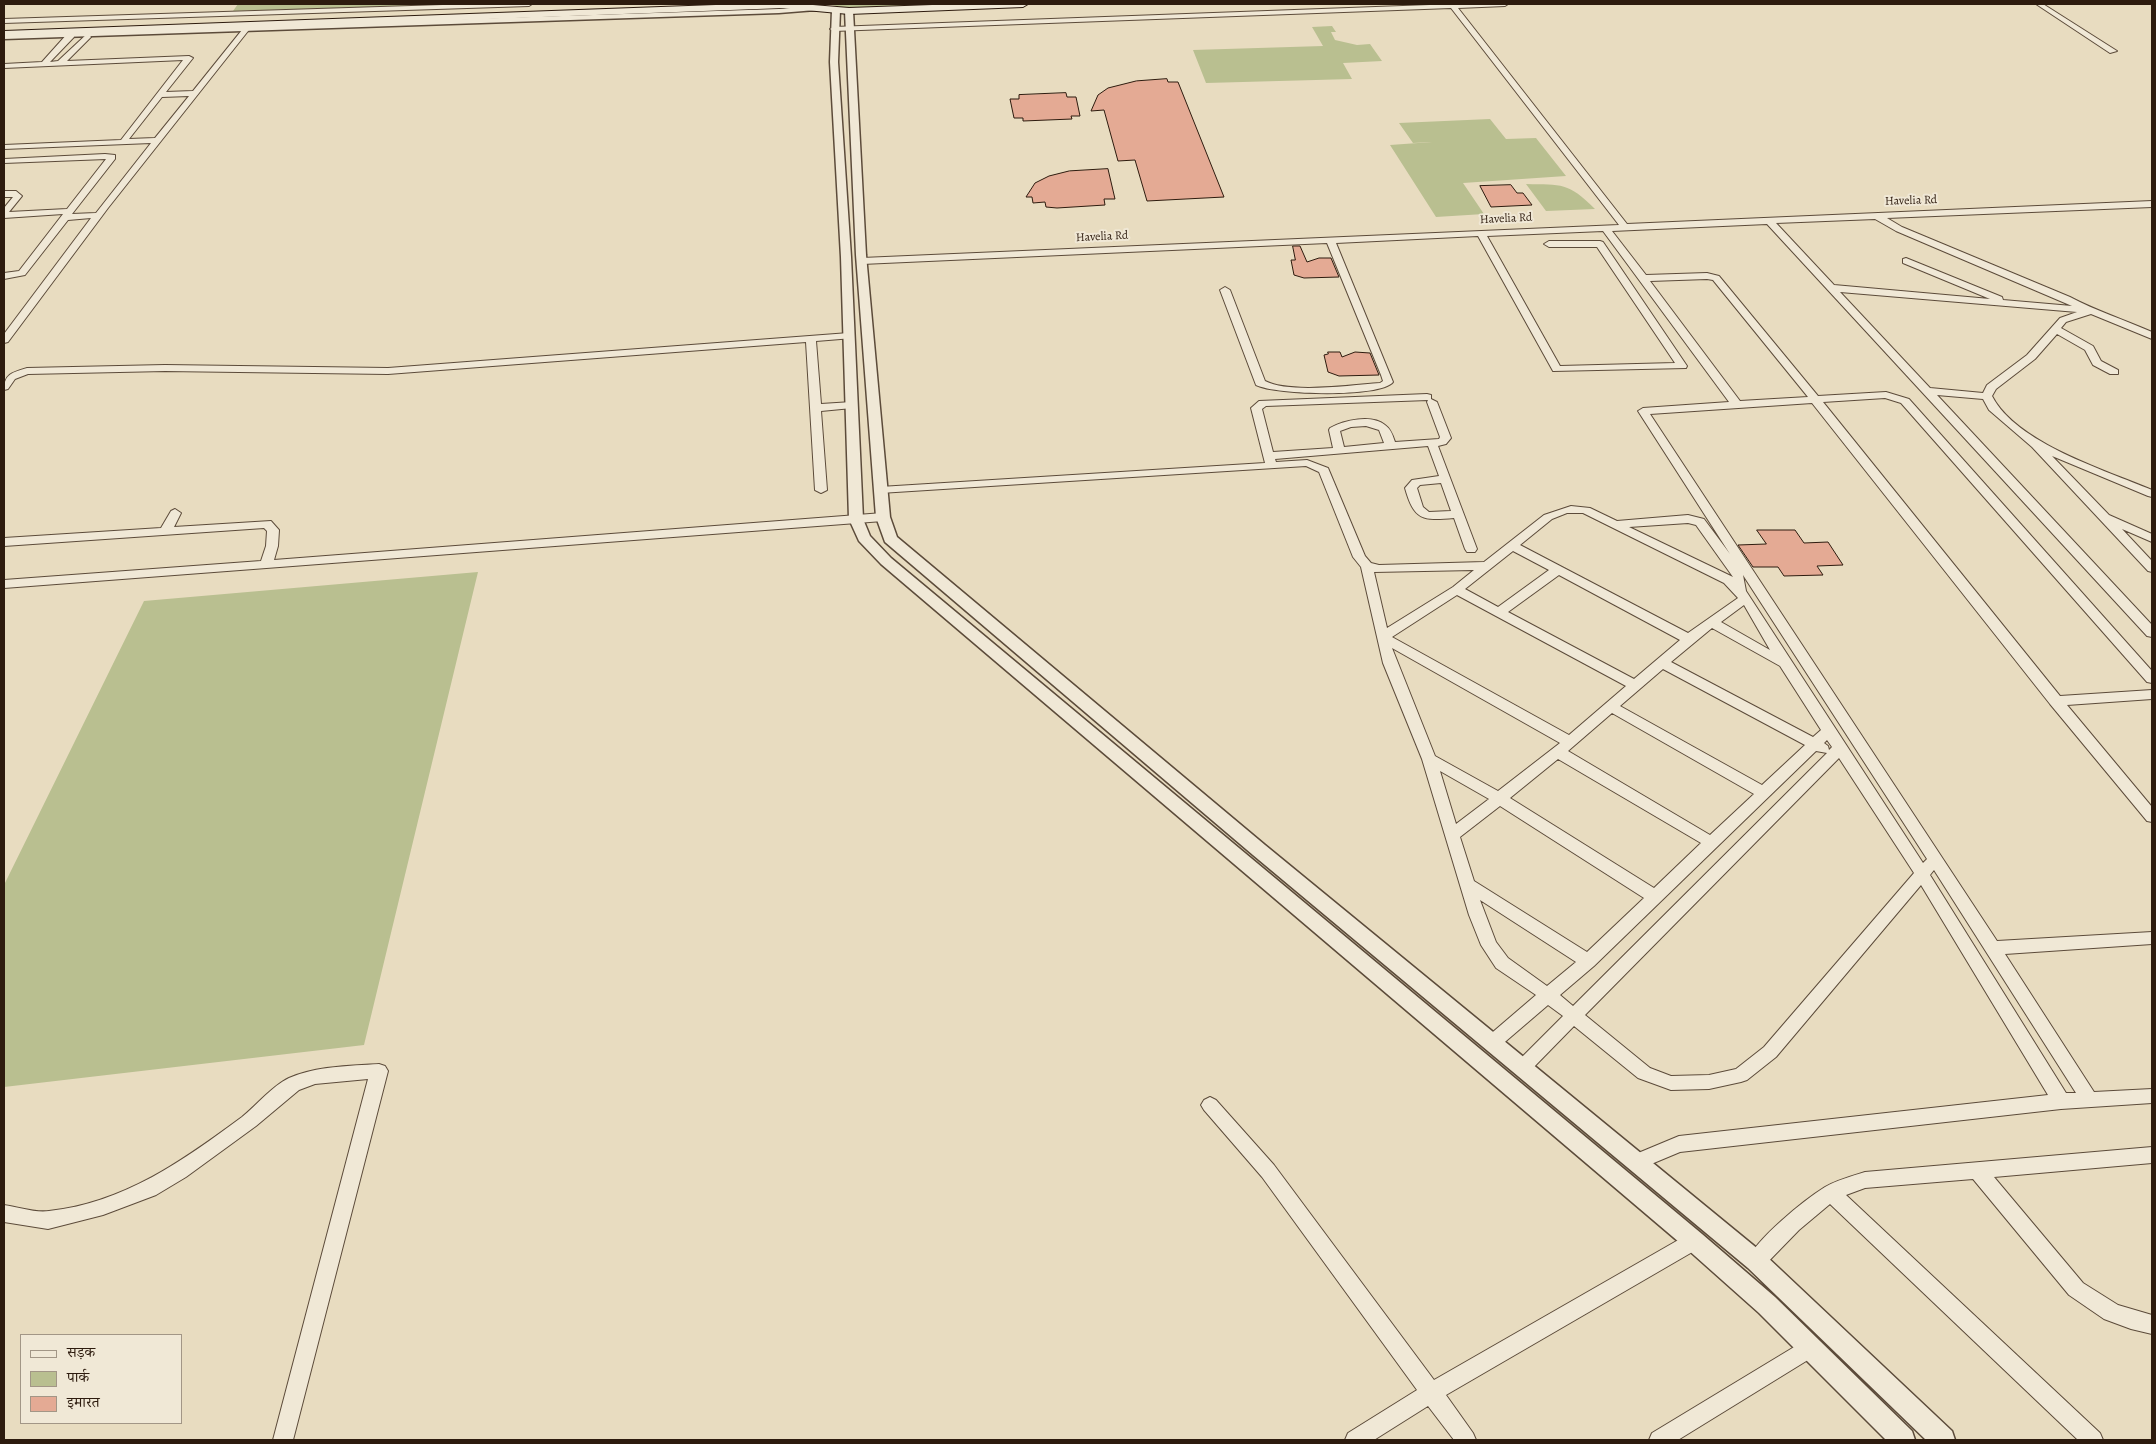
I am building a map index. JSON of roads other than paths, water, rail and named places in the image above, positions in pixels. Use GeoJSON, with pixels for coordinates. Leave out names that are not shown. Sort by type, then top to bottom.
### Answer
{"type":"FeatureCollection","features":[{"type":"Feature","properties":{"kind":"main road"},"geometry":{"type":"LineString","coordinates":[[4,28],[665,4]]}},
{"type":"Feature","properties":{"kind":"main road"},"geometry":{"type":"LineString","coordinates":[[4,36],[246,28],[784,5],[842,10],[1022,4]]}},
{"type":"Feature","properties":{"kind":"street"},"geometry":{"type":"LineString","coordinates":[[286,12],[294,4]]}},
{"type":"Feature","properties":{"kind":"street"},"geometry":{"type":"LineString","coordinates":[[4,22],[286,12],[364,6],[529,4]]}},
{"type":"Feature","properties":{"kind":"street"},"geometry":{"type":"LineString","coordinates":[[1295,4],[1301,11]]}},
{"type":"Feature","properties":{"kind":"street"},"geometry":{"type":"LineString","coordinates":[[842,29],[1505,4]]}},
{"type":"Feature","properties":{"kind":"street"},"geometry":{"type":"LineString","coordinates":[[2039,4],[2113,51]]}},
{"type":"Feature","properties":{"kind":"street"},"geometry":{"type":"LineString","coordinates":[[1452,6],[1624,226]]}},
{"type":"Feature","properties":{"kind":"street"},"geometry":{"type":"LineString","coordinates":[[842,10],[852,239],[849,336],[856,519],[864,538],[886,561],[1694,1241],[1767,1305],[1902,1440]]}},
{"type":"Feature","properties":{"kind":"street"},"geometry":{"type":"LineString","coordinates":[[40,35],[88,35],[246,28]]}},
{"type":"Feature","properties":{"kind":"street"},"geometry":{"type":"LineString","coordinates":[[4,340],[156,140],[246,28]]}},
{"type":"Feature","properties":{"kind":"street"},"geometry":{"type":"LineString","coordinates":[[43,64],[71,35]]}},
{"type":"Feature","properties":{"kind":"street"},"geometry":{"type":"LineString","coordinates":[[60,64],[88,35]]}},
{"type":"Feature","properties":{"kind":"street"},"geometry":{"type":"LineString","coordinates":[[4,66],[189,58],[123,142]]}},
{"type":"Feature","properties":{"kind":"street"},"geometry":{"type":"LineString","coordinates":[[163,91],[196,90]]}},
{"type":"Feature","properties":{"kind":"street"},"geometry":{"type":"LineString","coordinates":[[4,147],[156,140]]}},
{"type":"Feature","properties":{"kind":"street"},"geometry":{"type":"LineString","coordinates":[[4,161],[112,156],[22,273],[4,276]]}},
{"type":"Feature","properties":{"kind":"street"},"geometry":{"type":"LineString","coordinates":[[4,194],[16,194],[18,196],[4,214]]}},
{"type":"Feature","properties":{"kind":"street","name":"Havelia Rd"},"geometry":{"type":"LineString","coordinates":[[862,261],[2152,204]]}},
{"type":"Feature","properties":{"kind":"street"},"geometry":{"type":"LineString","coordinates":[[82,207],[105,206]]}},
{"type":"Feature","properties":{"kind":"street"},"geometry":{"type":"LineString","coordinates":[[4,214],[98,215]]}},
{"type":"Feature","properties":{"kind":"street"},"geometry":{"type":"LineString","coordinates":[[1875,215],[1899,229],[2067,299],[2088,311],[2152,336]]}},
{"type":"Feature","properties":{"kind":"street"},"geometry":{"type":"LineString","coordinates":[[1768,220],[2152,633]]}},
{"type":"Feature","properties":{"kind":"street"},"geometry":{"type":"LineString","coordinates":[[1605,227],[1737,405]]}},
{"type":"Feature","properties":{"kind":"street"},"geometry":{"type":"LineString","coordinates":[[1481,233],[1557,369],[1682,366],[1600,244],[1549,244]]}},
{"type":"Feature","properties":{"kind":"street"},"geometry":{"type":"LineString","coordinates":[[852,239],[862,261],[880,490],[883,517],[890,539],[1251,844],[1756,1261],[1942,1440]]}},
{"type":"Feature","properties":{"kind":"street"},"geometry":{"type":"LineString","coordinates":[[1225,290],[1260,383],[1264,386],[1283,390],[1383,386],[1388,382],[1386,375],[1330,240]]}},
{"type":"Feature","properties":{"kind":"street"},"geometry":{"type":"LineString","coordinates":[[1906,260],[2009,303]]}},
{"type":"Feature","properties":{"kind":"street"},"geometry":{"type":"LineString","coordinates":[[1643,278],[1707,276],[1716,278],[1817,400],[2054,701],[2152,817]]}},
{"type":"Feature","properties":{"kind":"street"},"geometry":{"type":"LineString","coordinates":[[1832,288],[2088,311]]}},
{"type":"Feature","properties":{"kind":"street"},"geometry":{"type":"LineString","coordinates":[[1987,396],[1991,388],[2031,358],[2063,320],[2088,311]]}},
{"type":"Feature","properties":{"kind":"street"},"geometry":{"type":"LineString","coordinates":[[2056,329],[2089,348],[2097,363],[2114,372]]}},
{"type":"Feature","properties":{"kind":"street"},"geometry":{"type":"LineString","coordinates":[[4,387],[11,377],[27,371],[165,368],[388,371],[849,336]]}},
{"type":"Feature","properties":{"kind":"street"},"geometry":{"type":"LineString","coordinates":[[811,339],[814,408],[821,490]]}},
{"type":"Feature","properties":{"kind":"street"},"geometry":{"type":"LineString","coordinates":[[1928,391],[1987,396]]}},
{"type":"Feature","properties":{"kind":"street"},"geometry":{"type":"LineString","coordinates":[[2090,1100],[1643,411],[1886,395],[1906,401],[2152,679]]}},
{"type":"Feature","properties":{"kind":"street"},"geometry":{"type":"LineString","coordinates":[[1987,396],[1993,408],[2036,445],[2152,568]]}},
{"type":"Feature","properties":{"kind":"street"},"geometry":{"type":"LineString","coordinates":[[880,490],[1270,461],[1339,451],[1442,442],[1446,438],[1429,400],[1263,404],[1256,408],[1270,461]]}},
{"type":"Feature","properties":{"kind":"street"},"geometry":{"type":"LineString","coordinates":[[814,408],[852,405]]}},
{"type":"Feature","properties":{"kind":"street"},"geometry":{"type":"LineString","coordinates":[[1339,451],[1334,430],[1343,424],[1379,425],[1384,429],[1391,446]]}},
{"type":"Feature","properties":{"kind":"street"},"geometry":{"type":"LineString","coordinates":[[1432,443],[1471,549]]}},
{"type":"Feature","properties":{"kind":"street"},"geometry":{"type":"LineString","coordinates":[[2036,445],[2152,494]]}},
{"type":"Feature","properties":{"kind":"street"},"geometry":{"type":"LineString","coordinates":[[1270,461],[1307,463],[1324,470],[1359,557],[1367,566],[1390,663],[1418,737],[1429,759],[1467,884],[1489,945],[1502,963],[1548,995],[1644,1073],[1671,1082],[1709,1082],[1741,1075],[1770,1052],[1935,860]]}},
{"type":"Feature","properties":{"kind":"street"},"geometry":{"type":"LineString","coordinates":[[1445,479],[1416,482],[1411,488],[1416,508],[1422,514],[1434,516],[1458,514]]}},
{"type":"Feature","properties":{"kind":"street"},"geometry":{"type":"LineString","coordinates":[[1383,638],[1457,590],[1548,517],[1560,510],[1573,508],[1586,510],[1715,572],[1744,595]]}},
{"type":"Feature","properties":{"kind":"street"},"geometry":{"type":"LineString","coordinates":[[166,530],[175,513]]}},
{"type":"Feature","properties":{"kind":"street"},"geometry":{"type":"LineString","coordinates":[[4,584],[883,517]]}},
{"type":"Feature","properties":{"kind":"street"},"geometry":{"type":"LineString","coordinates":[[2104,517],[2152,538]]}},
{"type":"Feature","properties":{"kind":"street"},"geometry":{"type":"LineString","coordinates":[[1616,524],[1688,519],[1700,522],[1732,565],[1739,578],[1744,595],[1786,665],[1829,730],[1837,751],[1922,874],[2061,1101]]}},
{"type":"Feature","properties":{"kind":"street"},"geometry":{"type":"LineString","coordinates":[[4,542],[267,524],[273,530],[272,546],[266,564]]}},
{"type":"Feature","properties":{"kind":"street"},"geometry":{"type":"LineString","coordinates":[[1512,546],[1689,639]]}},
{"type":"Feature","properties":{"kind":"street"},"geometry":{"type":"LineString","coordinates":[[1367,566],[1379,568],[1486,566]]}},
{"type":"Feature","properties":{"kind":"street"},"geometry":{"type":"LineString","coordinates":[[1499,612],[1558,570]]}},
{"type":"Feature","properties":{"kind":"street"},"geometry":{"type":"LineString","coordinates":[[1457,590],[1636,686]]}},
{"type":"Feature","properties":{"kind":"street"},"geometry":{"type":"LineString","coordinates":[[1453,834],[1558,752],[1689,639],[1744,595]]}},
{"type":"Feature","properties":{"kind":"street"},"geometry":{"type":"LineString","coordinates":[[1711,622],[1786,665]]}},
{"type":"Feature","properties":{"kind":"street"},"geometry":{"type":"LineString","coordinates":[[1383,638],[1570,742]]}},
{"type":"Feature","properties":{"kind":"street"},"geometry":{"type":"LineString","coordinates":[[1663,663],[1816,744],[1837,751]]}},
{"type":"Feature","properties":{"kind":"street"},"geometry":{"type":"LineString","coordinates":[[2054,701],[2152,694]]}},
{"type":"Feature","properties":{"kind":"street"},"geometry":{"type":"LineString","coordinates":[[1612,707],[1764,793]]}},
{"type":"Feature","properties":{"kind":"street"},"geometry":{"type":"LineString","coordinates":[[1493,1042],[1588,961],[1829,730]]}},
{"type":"Feature","properties":{"kind":"street"},"geometry":{"type":"LineString","coordinates":[[1523,1067],[1575,1017],[1837,751]]}},
{"type":"Feature","properties":{"kind":"street"},"geometry":{"type":"LineString","coordinates":[[1558,752],[1711,842]]}},
{"type":"Feature","properties":{"kind":"street"},"geometry":{"type":"LineString","coordinates":[[1429,759],[1499,798],[1654,896]]}},
{"type":"Feature","properties":{"kind":"street"},"geometry":{"type":"LineString","coordinates":[[1467,884],[1588,961]]}},
{"type":"Feature","properties":{"kind":"street"},"geometry":{"type":"LineString","coordinates":[[1993,948],[2152,938]]}},
{"type":"Feature","properties":{"kind":"street"},"geometry":{"type":"LineString","coordinates":[[2029,1050],[2056,1047]]}},
{"type":"Feature","properties":{"kind":"street"},"geometry":{"type":"LineString","coordinates":[[4,1214],[48,1220],[103,1207],[150,1189],[180,1171],[250,1121],[292,1084],[315,1077],[379,1071],[283,1440]]}},
{"type":"Feature","properties":{"kind":"street"},"geometry":{"type":"LineString","coordinates":[[1534,1106],[1551,1090]]}},
{"type":"Feature","properties":{"kind":"street"},"geometry":{"type":"LineString","coordinates":[[1637,1162],[1679,1144],[2061,1101],[2152,1096]]}},
{"type":"Feature","properties":{"kind":"street"},"geometry":{"type":"LineString","coordinates":[[1210,1105],[1268,1171],[1466,1440]]}},
{"type":"Feature","properties":{"kind":"street"},"geometry":{"type":"LineString","coordinates":[[1756,1261],[1796,1219],[1844,1185],[1865,1180],[2152,1155]]}},
{"type":"Feature","properties":{"kind":"street"},"geometry":{"type":"LineString","coordinates":[[1977,1170],[2076,1289],[2094,1304],[2111,1314],[2133,1322],[2152,1324]]}},
{"type":"Feature","properties":{"kind":"street"},"geometry":{"type":"LineString","coordinates":[[1831,1193],[2094,1440]]}},
{"type":"Feature","properties":{"kind":"street"},"geometry":{"type":"LineString","coordinates":[[1355,1440],[1432,1392],[1694,1241]]}},
{"type":"Feature","properties":{"kind":"street"},"geometry":{"type":"LineString","coordinates":[[1659,1440],[1809,1348]]}}]}
